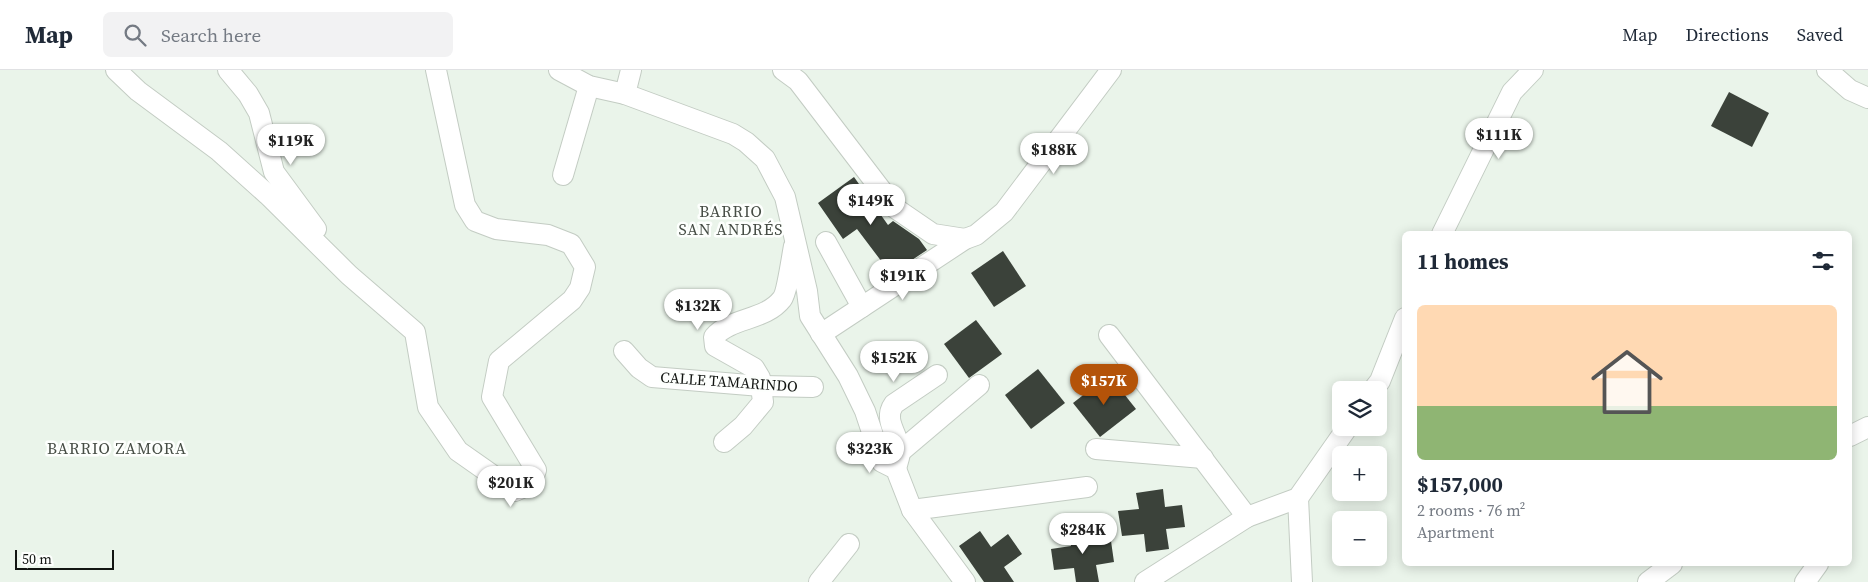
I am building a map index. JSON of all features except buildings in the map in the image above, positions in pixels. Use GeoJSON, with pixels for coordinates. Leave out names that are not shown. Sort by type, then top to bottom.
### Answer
{"type":"FeatureCollection","features":[{"type":"Feature","properties":{"kind":"street"},"geometry":{"type":"LineString","coordinates":[[116,70],[138,91],[218,151],[268,195],[349,275],[415,332],[428,407],[458,452],[515,491],[531,484],[536,470],[492,397],[499,361],[572,300],[580,288],[585,267],[571,244],[548,235],[496,229],[475,221],[465,204],[436,70]]}},
{"type":"Feature","properties":{"kind":"street"},"geometry":{"type":"LineString","coordinates":[[228,70],[248,94],[260,113],[274,172],[349,275]]}},
{"type":"Feature","properties":{"kind":"street"},"geometry":{"type":"LineString","coordinates":[[559,70],[589,86],[625,94],[733,134],[765,159],[786,197],[807,291],[810,316],[848,376],[861,402],[882,462],[898,460],[979,385]]}},
{"type":"Feature","properties":{"kind":"street"},"geometry":{"type":"LineString","coordinates":[[625,94],[631,70]]}},
{"type":"Feature","properties":{"kind":"street"},"geometry":{"type":"LineString","coordinates":[[784,70],[798,81],[895,208],[933,234],[965,238]]}},
{"type":"Feature","properties":{"kind":"street"},"geometry":{"type":"LineString","coordinates":[[821,334],[965,238],[976,234],[1004,212],[1111,70]]}},
{"type":"Feature","properties":{"kind":"street"},"geometry":{"type":"LineString","coordinates":[[1443,231],[1512,92],[1533,70]]}},
{"type":"Feature","properties":{"kind":"street"},"geometry":{"type":"LineString","coordinates":[[1827,70],[1850,90],[1868,98]]}},
{"type":"Feature","properties":{"kind":"street"},"geometry":{"type":"LineString","coordinates":[[563,175],[589,86]]}},
{"type":"Feature","properties":{"kind":"street"},"geometry":{"type":"LineString","coordinates":[[724,442],[743,426],[763,402],[760,378],[754,368],[715,346],[714,337],[720,330],[766,312],[783,299],[795,241]]}},
{"type":"Feature","properties":{"kind":"street"},"geometry":{"type":"LineString","coordinates":[[826,242],[862,307]]}},
{"type":"Feature","properties":{"kind":"street"},"geometry":{"type":"LineString","coordinates":[[1380,381],[1402,326]]}},
{"type":"Feature","properties":{"kind":"street"},"geometry":{"type":"LineString","coordinates":[[1109,335],[1247,517]]}},
{"type":"Feature","properties":{"kind":"street","name":"CALLE TAMARINDO"},"geometry":{"type":"LineString","coordinates":[[624,352],[639,368],[652,377],[761,386],[813,387]]}},
{"type":"Feature","properties":{"kind":"street"},"geometry":{"type":"LineString","coordinates":[[936,374],[894,404],[890,409],[889,416],[898,460],[912,510],[965,582]]}},
{"type":"Feature","properties":{"kind":"street"},"geometry":{"type":"LineString","coordinates":[[1852,435],[1868,427]]}},
{"type":"Feature","properties":{"kind":"street"},"geometry":{"type":"LineString","coordinates":[[1145,582],[1247,517],[1298,498],[1341,436]]}},
{"type":"Feature","properties":{"kind":"street"},"geometry":{"type":"LineString","coordinates":[[1096,449],[1203,458]]}},
{"type":"Feature","properties":{"kind":"street"},"geometry":{"type":"LineString","coordinates":[[912,510],[1087,487]]}},
{"type":"Feature","properties":{"kind":"street"},"geometry":{"type":"LineString","coordinates":[[1298,498],[1302,582]]}},
{"type":"Feature","properties":{"kind":"street"},"geometry":{"type":"LineString","coordinates":[[819,582],[849,544]]}},
{"type":"Feature","properties":{"kind":"street"},"geometry":{"type":"LineString","coordinates":[[1648,582],[1669,566]]}},
{"type":"Feature","properties":{"kind":"street"},"geometry":{"type":"LineString","coordinates":[[1805,582],[1817,566]]}},
{"type":"Feature","properties":{"kind":"district","name":"BARRIO SAN ANDRÉS"},"geometry":{"type":"Point","coordinates":[731,220]}},
{"type":"Feature","properties":{"kind":"district","name":"BARRIO ZAMORA"},"geometry":{"type":"Point","coordinates":[117,448]}}]}
